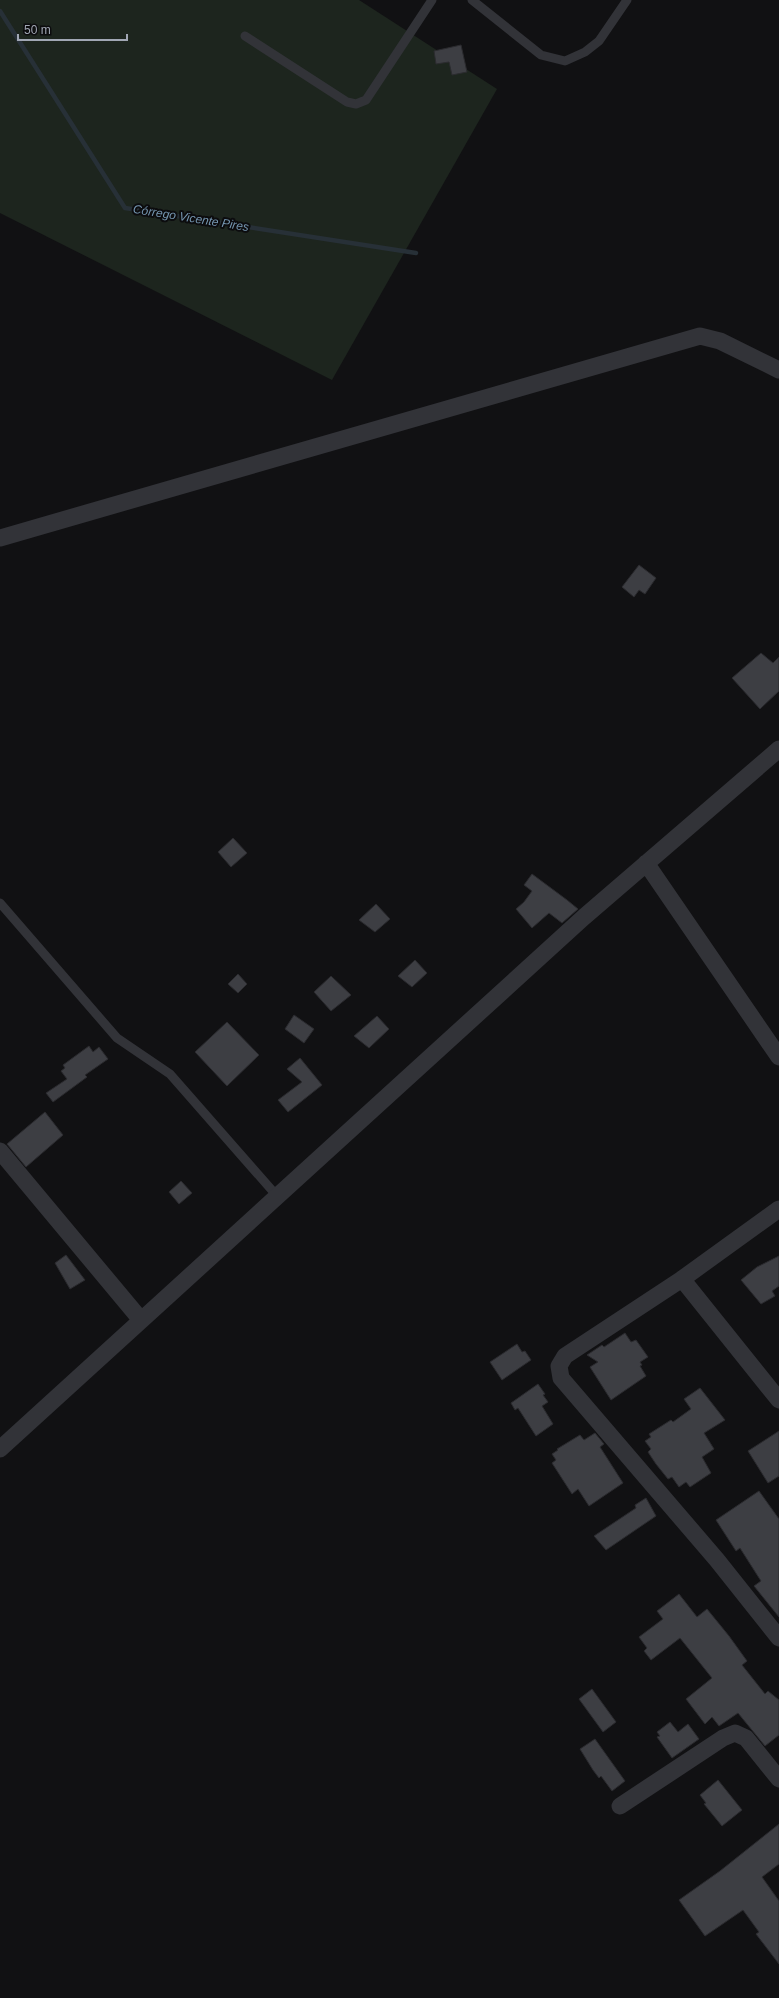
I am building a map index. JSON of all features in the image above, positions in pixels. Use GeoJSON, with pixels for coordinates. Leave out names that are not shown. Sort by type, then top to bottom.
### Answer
{"type":"FeatureCollection","features":[{"type":"Feature","properties":{"kind":"street"},"geometry":{"type":"LineString","coordinates":[[0,538],[700,336],[720,341],[779,370]]}},
{"type":"Feature","properties":{"kind":"street"},"geometry":{"type":"LineString","coordinates":[[2,1444],[141,1320],[584,917],[779,749]]}},
{"type":"Feature","properties":{"kind":"street"},"geometry":{"type":"LineString","coordinates":[[646,863],[779,1057]]}},
{"type":"Feature","properties":{"kind":"street"},"geometry":{"type":"LineString","coordinates":[[0,1151],[141,1320]]}},
{"type":"Feature","properties":{"kind":"street"},"geometry":{"type":"LineString","coordinates":[[779,1209],[682,1279],[565,1356],[559,1366],[561,1378],[717,1560],[779,1638]]}},
{"type":"Feature","properties":{"kind":"street"},"geometry":{"type":"LineString","coordinates":[[682,1279],[779,1400]]}},
{"type":"Feature","properties":{"kind":"street"},"geometry":{"type":"LineString","coordinates":[[620,1806],[723,1738],[735,1733],[746,1738],[779,1779]]}},
{"type":"Feature","properties":{"kind":"lane"},"geometry":{"type":"LineString","coordinates":[[245,36],[347,102],[356,104],[366,100],[432,0]]}},
{"type":"Feature","properties":{"kind":"lane"},"geometry":{"type":"LineString","coordinates":[[472,0],[541,55],[565,61],[585,52],[599,41],[627,0]]}},
{"type":"Feature","properties":{"kind":"lane"},"geometry":{"type":"LineString","coordinates":[[0,902],[117,1038],[170,1074],[277,1196]]}},
{"type":"Feature","properties":{"kind":"shaded area"},"geometry":{"type":"Polygon","coordinates":[[[0,0],[359,0],[497,89],[332,380],[0,213],[0,0]]]}},
{"type":"Feature","properties":{"kind":"building"},"geometry":{"type":"Polygon","coordinates":[[[461,45],[467,72],[452,75],[449,62],[436,64],[434,51],[461,45]]]}},
{"type":"Feature","properties":{"kind":"building"},"geometry":{"type":"Polygon","coordinates":[[[639,565],[656,578],[645,594],[639,590],[634,597],[622,587],[639,565]]]}},
{"type":"Feature","properties":{"kind":"building"},"geometry":{"type":"Polygon","coordinates":[[[761,653],[773,663],[779,657],[779,691],[760,709],[732,678],[761,653]]]}},
{"type":"Feature","properties":{"kind":"building"},"geometry":{"type":"Polygon","coordinates":[[[233,838],[247,853],[231,867],[218,852],[233,838]]]}},
{"type":"Feature","properties":{"kind":"building"},"geometry":{"type":"Polygon","coordinates":[[[532,874],[578,909],[562,923],[549,913],[532,928],[516,909],[524,902],[532,891],[524,885],[532,874]]]}},
{"type":"Feature","properties":{"kind":"building"},"geometry":{"type":"Polygon","coordinates":[[[376,904],[390,919],[375,932],[359,920],[376,904]]]}},
{"type":"Feature","properties":{"kind":"building"},"geometry":{"type":"Polygon","coordinates":[[[415,960],[427,973],[412,987],[398,976],[415,960]]]}},
{"type":"Feature","properties":{"kind":"building"},"geometry":{"type":"Polygon","coordinates":[[[238,974],[247,984],[238,993],[228,984],[238,974]]]}},
{"type":"Feature","properties":{"kind":"building"},"geometry":{"type":"Polygon","coordinates":[[[331,976],[351,995],[331,1011],[314,992],[331,976]]]}},
{"type":"Feature","properties":{"kind":"building"},"geometry":{"type":"Polygon","coordinates":[[[294,1015],[314,1029],[304,1043],[285,1029],[294,1015]]]}},
{"type":"Feature","properties":{"kind":"building"},"geometry":{"type":"Polygon","coordinates":[[[377,1016],[389,1029],[369,1048],[354,1036],[377,1016]]]}},
{"type":"Feature","properties":{"kind":"building"},"geometry":{"type":"Polygon","coordinates":[[[227,1022],[259,1055],[227,1086],[195,1052],[227,1022]]]}},
{"type":"Feature","properties":{"kind":"building"},"geometry":{"type":"Polygon","coordinates":[[[89,1046],[93,1052],[99,1047],[108,1059],[85,1075],[87,1077],[53,1102],[46,1093],[67,1079],[61,1071],[65,1068],[63,1065],[89,1046]]]}},
{"type":"Feature","properties":{"kind":"building"},"geometry":{"type":"Polygon","coordinates":[[[300,1058],[322,1085],[288,1112],[278,1100],[302,1082],[287,1069],[300,1058]]]}},
{"type":"Feature","properties":{"kind":"building"},"geometry":{"type":"Polygon","coordinates":[[[45,1112],[63,1135],[26,1167],[7,1144],[45,1112]]]}},
{"type":"Feature","properties":{"kind":"building"},"geometry":{"type":"Polygon","coordinates":[[[181,1181],[192,1193],[179,1204],[169,1192],[181,1181]]]}},
{"type":"Feature","properties":{"kind":"building"},"geometry":{"type":"Polygon","coordinates":[[[66,1255],[85,1280],[70,1289],[55,1263],[66,1255]]]}},
{"type":"Feature","properties":{"kind":"building"},"geometry":{"type":"Polygon","coordinates":[[[779,1256],[779,1286],[772,1291],[775,1296],[761,1304],[741,1280],[757,1267],[779,1256]]]}},
{"type":"Feature","properties":{"kind":"building"},"geometry":{"type":"Polygon","coordinates":[[[625,1333],[631,1342],[636,1340],[648,1357],[640,1362],[642,1365],[640,1366],[646,1376],[611,1400],[590,1367],[598,1362],[587,1355],[602,1345],[604,1347],[625,1333]]]}},
{"type":"Feature","properties":{"kind":"building"},"geometry":{"type":"Polygon","coordinates":[[[517,1344],[522,1352],[525,1351],[531,1360],[502,1380],[490,1362],[517,1344]]]}},
{"type":"Feature","properties":{"kind":"building"},"geometry":{"type":"Polygon","coordinates":[[[538,1384],[545,1394],[543,1395],[548,1402],[542,1406],[553,1424],[536,1436],[518,1408],[515,1410],[511,1403],[538,1384]]]}},
{"type":"Feature","properties":{"kind":"building"},"geometry":{"type":"Polygon","coordinates":[[[700,1388],[725,1420],[704,1433],[714,1449],[702,1457],[711,1473],[690,1487],[686,1482],[679,1487],[672,1477],[668,1479],[656,1464],[648,1452],[651,1449],[645,1441],[651,1437],[649,1434],[671,1420],[673,1422],[691,1409],[684,1399],[700,1388]]]}},
{"type":"Feature","properties":{"kind":"building"},"geometry":{"type":"Polygon","coordinates":[[[779,1431],[779,1476],[768,1483],[748,1451],[779,1431]]]}},
{"type":"Feature","properties":{"kind":"building"},"geometry":{"type":"Polygon","coordinates":[[[595,1433],[604,1444],[600,1447],[623,1483],[589,1506],[578,1489],[572,1494],[552,1463],[556,1460],[552,1454],[558,1450],[557,1449],[580,1435],[584,1440],[595,1433]]]}},
{"type":"Feature","properties":{"kind":"building"},"geometry":{"type":"Polygon","coordinates":[[[759,1491],[779,1519],[779,1617],[754,1586],[761,1581],[740,1548],[736,1551],[716,1520],[759,1491]]]}},
{"type":"Feature","properties":{"kind":"building"},"geometry":{"type":"Polygon","coordinates":[[[646,1498],[656,1516],[606,1550],[594,1536],[636,1508],[635,1505],[646,1498]]]}},
{"type":"Feature","properties":{"kind":"building"},"geometry":{"type":"Polygon","coordinates":[[[679,1594],[697,1617],[707,1609],[747,1661],[742,1665],[765,1694],[768,1691],[779,1700],[779,1735],[765,1746],[738,1713],[719,1726],[712,1717],[705,1724],[686,1699],[712,1678],[680,1638],[651,1660],[644,1651],[647,1648],[639,1637],[663,1619],[657,1611],[679,1594]]]}},
{"type":"Feature","properties":{"kind":"building"},"geometry":{"type":"Polygon","coordinates":[[[592,1689],[616,1722],[603,1732],[579,1699],[592,1689]]]}},
{"type":"Feature","properties":{"kind":"building"},"geometry":{"type":"Polygon","coordinates":[[[670,1722],[678,1732],[688,1724],[699,1739],[672,1758],[657,1737],[660,1736],[657,1732],[670,1722]]]}},
{"type":"Feature","properties":{"kind":"building"},"geometry":{"type":"Polygon","coordinates":[[[595,1739],[625,1781],[612,1791],[601,1776],[599,1778],[580,1749],[595,1739]]]}},
{"type":"Feature","properties":{"kind":"building"},"geometry":{"type":"Polygon","coordinates":[[[718,1780],[742,1810],[722,1826],[704,1804],[706,1803],[700,1795],[718,1780]]]}},
{"type":"Feature","properties":{"kind":"building"},"geometry":{"type":"Polygon","coordinates":[[[779,1824],[779,1864],[762,1877],[779,1901],[779,1964],[756,1934],[759,1932],[743,1910],[705,1936],[679,1900],[720,1871],[779,1824]]]}},
{"type":"Feature","properties":{"kind":"waterway","name":"Córrego Vicente Pires"},"geometry":{"type":"LineString","coordinates":[[0,11],[125,208],[416,253]]}}]}
